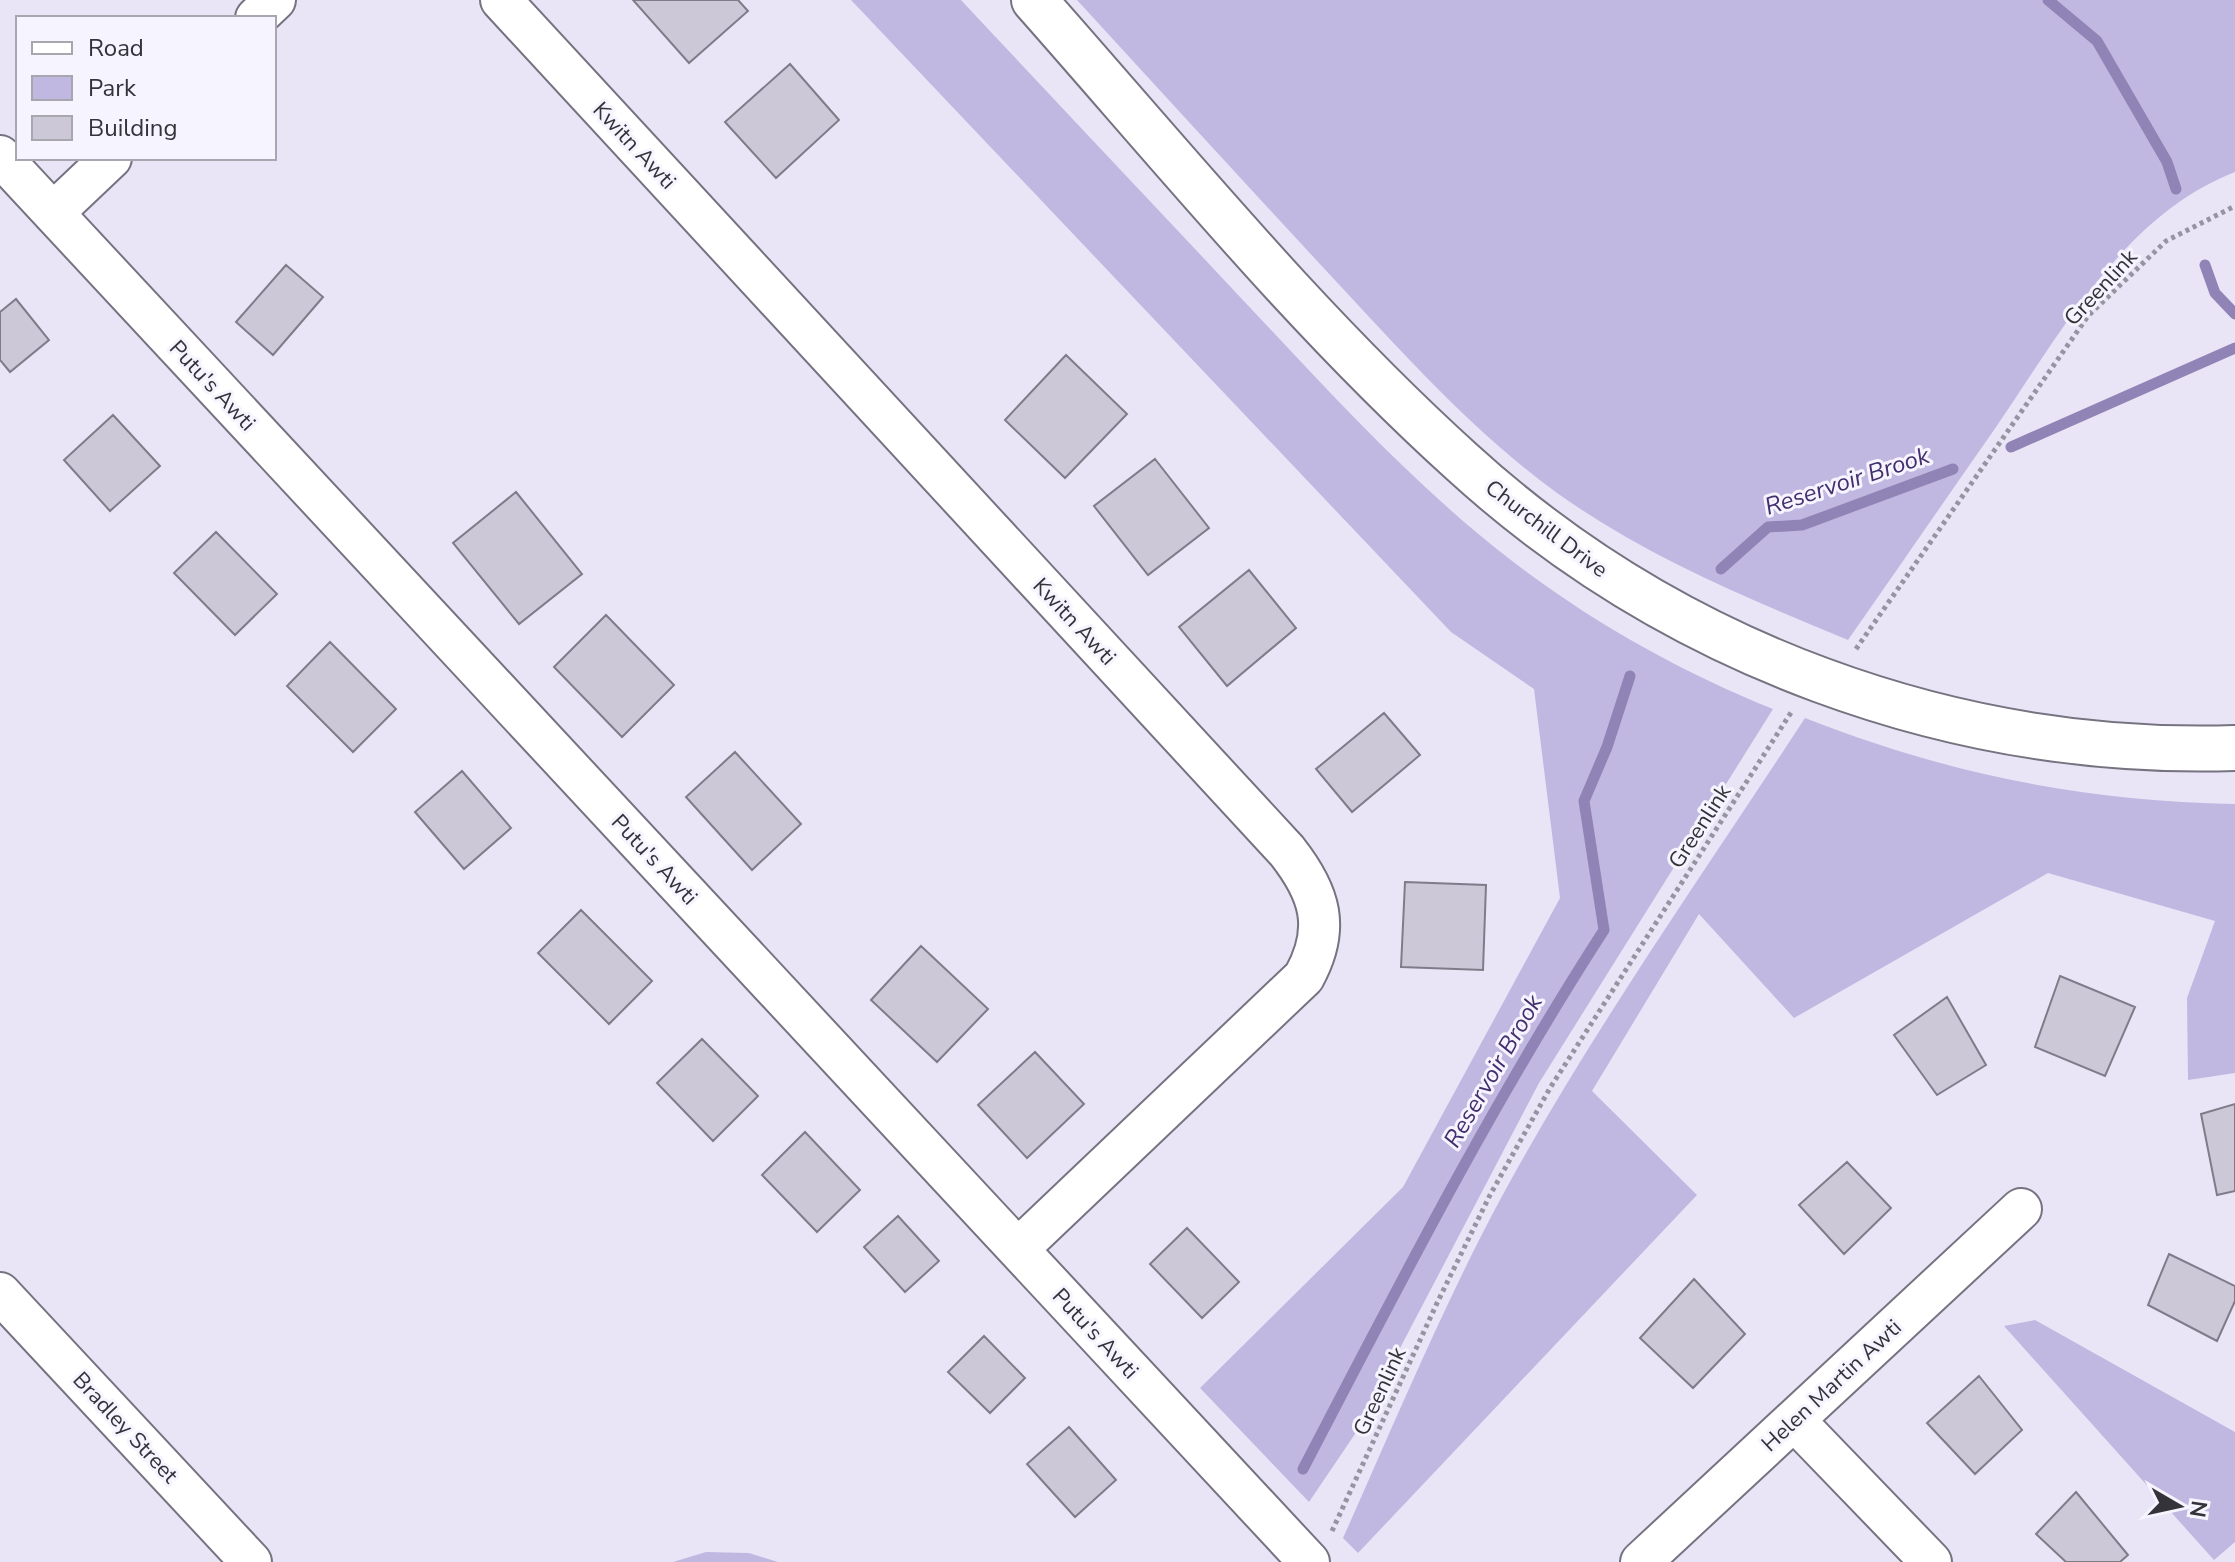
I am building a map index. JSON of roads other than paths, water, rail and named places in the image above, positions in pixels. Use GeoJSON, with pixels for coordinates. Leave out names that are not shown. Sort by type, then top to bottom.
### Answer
{"type":"FeatureCollection","features":[{"type":"Feature","properties":{"kind":"main road","name":"Churchill Drive"},"geometry":{"type":"LineString","coordinates":[[1034,0],[1303,304],[1464,465],[1613,578],[1723,639],[1821,683],[1925,714],[2083,744],[2177,750],[2235,748]]}},
{"type":"Feature","properties":{"kind":"street"},"geometry":{"type":"LineString","coordinates":[[258,16],[275,0]]}},
{"type":"Feature","properties":{"kind":"street","name":"Kwitn Awti"},"geometry":{"type":"LineString","coordinates":[[501,0],[1287,851],[1314,893],[1319,913],[1319,940],[1316,956],[1304,977],[1018,1249]]}},
{"type":"Feature","properties":{"kind":"street","name":"Putu's Awti"},"geometry":{"type":"LineString","coordinates":[[0,156],[1018,1249],[1320,1548]]}},
{"type":"Feature","properties":{"kind":"street"},"geometry":{"type":"LineString","coordinates":[[53,213],[109,160]]}},
{"type":"Feature","properties":{"kind":"street","name":"Helen Martin Awti"},"geometry":{"type":"LineString","coordinates":[[1641,1562],[2021,1209]]}},
{"type":"Feature","properties":{"kind":"street","name":"Bradley Street"},"geometry":{"type":"LineString","coordinates":[[0,1293],[251,1562]]}},
{"type":"Feature","properties":{"kind":"street"},"geometry":{"type":"LineString","coordinates":[[1794,1420],[1931,1562]]}},
{"type":"Feature","properties":{"kind":"waterway"},"geometry":{"type":"LineString","coordinates":[[2048,0],[2097,41],[2167,162],[2176,189]]}},
{"type":"Feature","properties":{"kind":"waterway"},"geometry":{"type":"LineString","coordinates":[[2205,265],[2215,293],[2235,314]]}},
{"type":"Feature","properties":{"kind":"waterway","name":"Reservoir Brook"},"geometry":{"type":"LineString","coordinates":[[2011,447],[2235,348]]}},
{"type":"Feature","properties":{"kind":"waterway","name":"Reservoir Brook"},"geometry":{"type":"LineString","coordinates":[[1721,569],[1768,527],[1802,525],[1953,469]]}},
{"type":"Feature","properties":{"kind":"waterway","name":"Reservoir Brook"},"geometry":{"type":"LineString","coordinates":[[1303,1469],[1410,1264],[1485,1129],[1604,930],[1584,801],[1607,747],[1630,676]]}}]}
